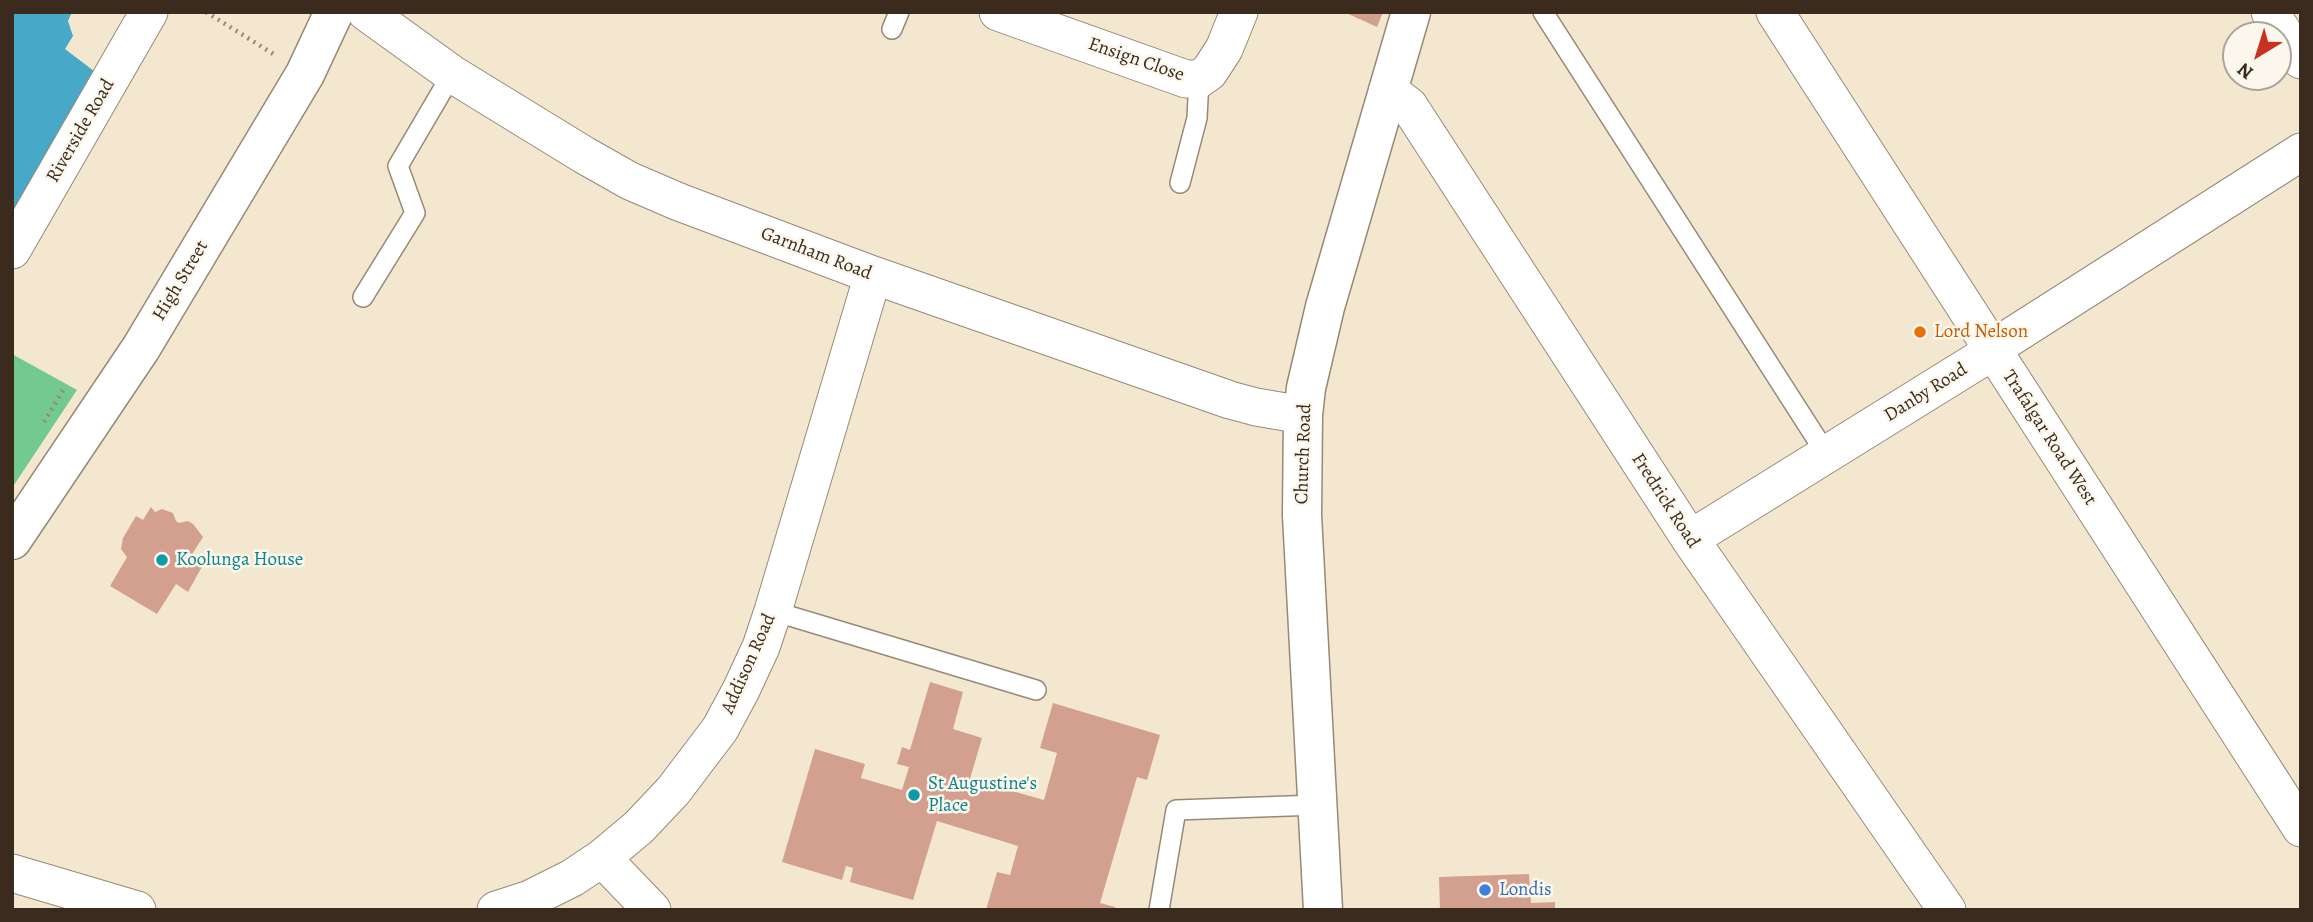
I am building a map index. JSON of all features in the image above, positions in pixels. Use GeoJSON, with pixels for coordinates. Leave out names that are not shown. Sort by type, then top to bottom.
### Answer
{"type":"FeatureCollection","features":[{"type":"Feature","properties":{"kind":"main road","name":"High Street"},"geometry":{"type":"LineString","coordinates":[[12,540],[148,336],[305,74],[334,12]]}},
{"type":"Feature","properties":{"kind":"main road","name":"Church Road"},"geometry":{"type":"LineString","coordinates":[[1323,910],[1302,515],[1303,415],[1306,388],[1322,320],[1411,12]]}},
{"type":"Feature","properties":{"kind":"street","name":"Riverside Road"},"geometry":{"type":"LineString","coordinates":[[12,250],[149,12]]}},
{"type":"Feature","properties":{"kind":"street","name":"Ensign Close"},"geometry":{"type":"LineString","coordinates":[[1013,15],[1186,79],[1199,79],[1209,72],[1224,49],[1239,12]]}},
{"type":"Feature","properties":{"kind":"street","name":"Trafalgar Road West"},"geometry":{"type":"LineString","coordinates":[[1774,12],[2301,828]]}},
{"type":"Feature","properties":{"kind":"street"},"geometry":{"type":"LineString","coordinates":[[2270,12],[2301,60]]}},
{"type":"Feature","properties":{"kind":"street","name":"Garnham Road"},"geometry":{"type":"LineString","coordinates":[[372,14],[452,74],[630,181],[873,275],[1230,400],[1303,415]]}},
{"type":"Feature","properties":{"kind":"street","name":"Fredrick Road"},"geometry":{"type":"LineString","coordinates":[[1388,90],[1409,106],[1690,539],[1947,910]]}},
{"type":"Feature","properties":{"kind":"street","name":"Danby Road"},"geometry":{"type":"LineString","coordinates":[[1690,539],[1827,455],[2301,152]]}},
{"type":"Feature","properties":{"kind":"street","name":"Addison Road"},"geometry":{"type":"LineString","coordinates":[[495,910],[530,899],[572,878],[602,858],[639,827],[673,791],[720,729],[761,647],[873,275]]}},
{"type":"Feature","properties":{"kind":"street"},"geometry":{"type":"LineString","coordinates":[[602,858],[652,910]]}},
{"type":"Feature","properties":{"kind":"street"},"geometry":{"type":"LineString","coordinates":[[12,873],[137,910]]}},
{"type":"Feature","properties":{"kind":"lane"},"geometry":{"type":"LineString","coordinates":[[1543,12],[1827,455]]}},
{"type":"Feature","properties":{"kind":"lane"},"geometry":{"type":"LineString","coordinates":[[363,297],[415,213],[398,166],[452,74]]}},
{"type":"Feature","properties":{"kind":"lane"},"geometry":{"type":"LineString","coordinates":[[1180,183],[1197,118],[1199,79]]}},
{"type":"Feature","properties":{"kind":"lane"},"geometry":{"type":"LineString","coordinates":[[773,611],[1036,690]]}},
{"type":"Feature","properties":{"kind":"lane"},"geometry":{"type":"LineString","coordinates":[[1158,910],[1176,810],[1317,805]]}},
{"type":"Feature","properties":{"kind":"path"},"geometry":{"type":"LineString","coordinates":[[206,12],[272,53]]}},
{"type":"Feature","properties":{"kind":"green space"},"geometry":{"type":"Polygon","coordinates":[[[12,354],[77,390],[12,488],[12,354]]]}},
{"type":"Feature","properties":{"kind":"water"},"geometry":{"type":"Polygon","coordinates":[[[12,12],[72,12],[68,21],[73,36],[65,49],[103,78],[12,239],[12,12]]]}},
{"type":"Feature","properties":{"kind":"building"},"geometry":{"type":"Polygon","coordinates":[[[1344,12],[1383,12],[1377,27],[1344,12]]]}},
{"type":"Feature","properties":{"kind":"building","name":"Koolunga House"},"geometry":{"type":"Polygon","coordinates":[[[151,507],[155,512],[162,509],[173,513],[179,523],[188,521],[203,537],[191,556],[204,563],[188,592],[176,584],[157,614],[110,586],[127,557],[121,549],[123,538],[136,516],[143,520],[151,507]]]}},
{"type":"Feature","properties":{"kind":"building","name":"St Augustine's Place"},"geometry":{"type":"Polygon","coordinates":[[[930,682],[963,692],[953,729],[982,738],[970,779],[1044,800],[1057,753],[1040,748],[1053,703],[1160,735],[1147,780],[1137,777],[1100,903],[1115,907],[1114,910],[986,910],[997,872],[1010,875],[1018,846],[937,821],[913,900],[850,882],[853,868],[846,866],[842,880],[782,862],[815,749],[865,764],[861,778],[902,790],[909,767],[897,764],[902,747],[910,750],[930,682]]]}},
{"type":"Feature","properties":{"kind":"building","name":"Londis"},"geometry":{"type":"Polygon","coordinates":[[[1529,874],[1531,903],[1555,902],[1555,910],[1440,910],[1439,877],[1529,874]]]}},
{"type":"Feature","properties":{"kind":"place","name":"Lord Nelson"},"geometry":{"type":"Point","coordinates":[1920,332]}},
{"type":"Feature","properties":{"kind":"place","name":"Koolunga House"},"geometry":{"type":"Point","coordinates":[162,560]}},
{"type":"Feature","properties":{"kind":"place","name":"St Augustine's Place"},"geometry":{"type":"Point","coordinates":[914,795]}},
{"type":"Feature","properties":{"kind":"place","name":"Londis"},"geometry":{"type":"Point","coordinates":[1485,890]}}]}
